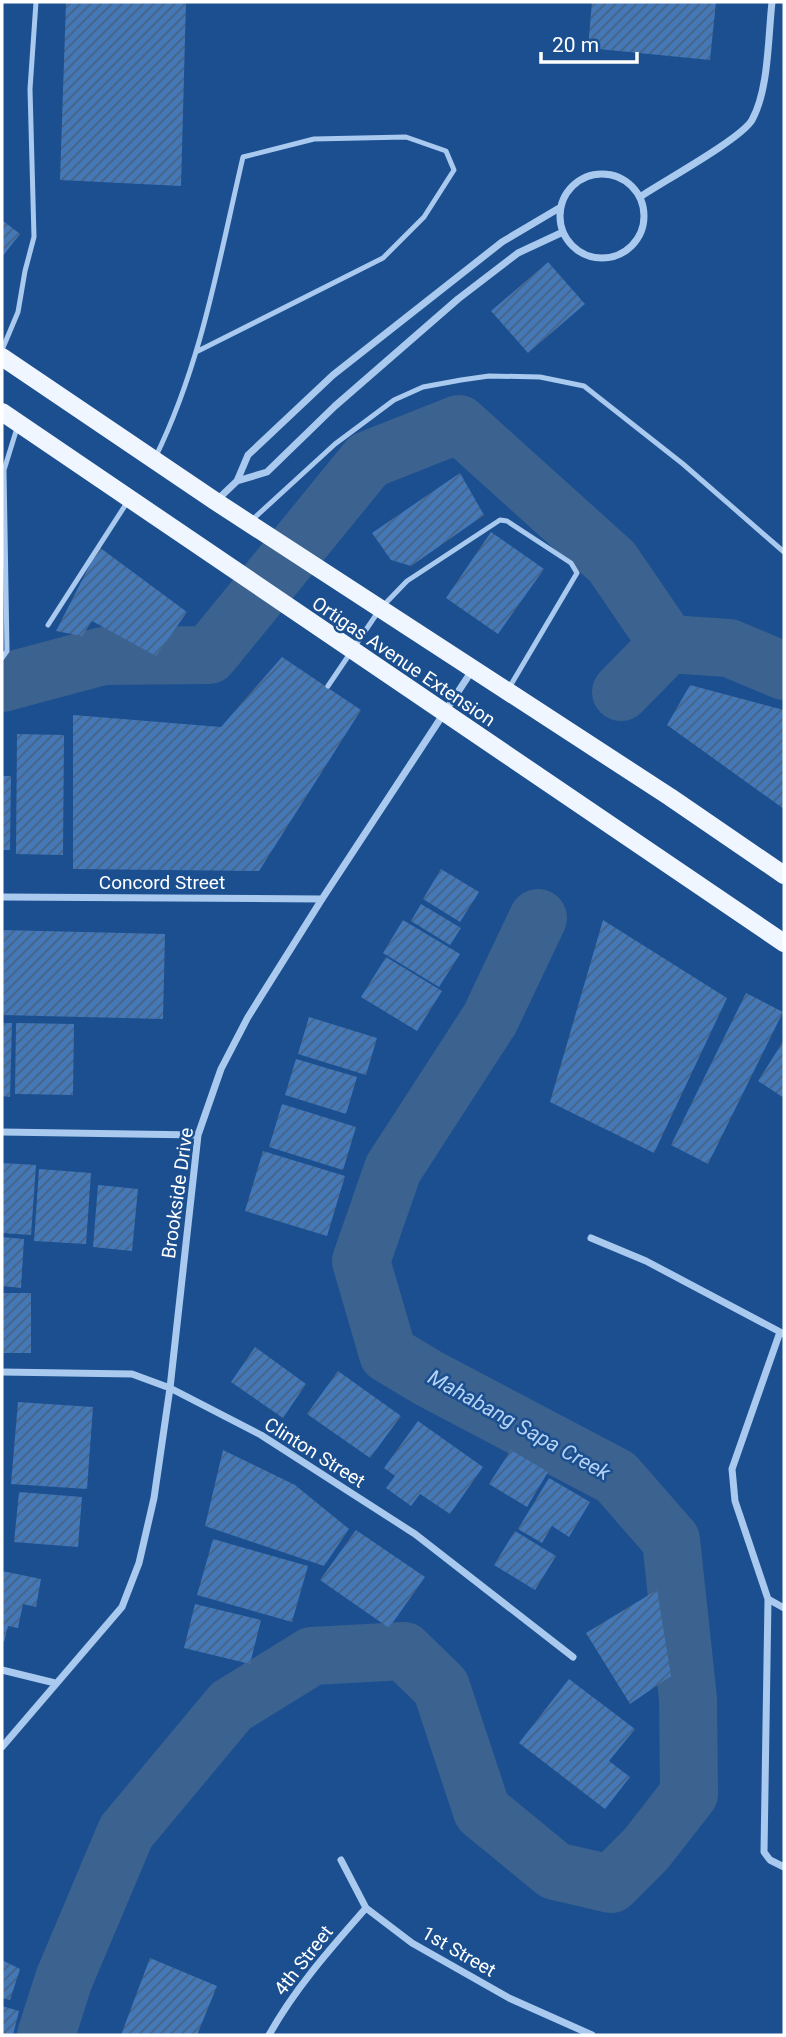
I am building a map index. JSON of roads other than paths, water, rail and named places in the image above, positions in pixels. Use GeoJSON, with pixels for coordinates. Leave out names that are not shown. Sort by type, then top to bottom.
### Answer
{"type":"FeatureCollection","features":[{"type":"Feature","properties":{"kind":"main road","name":"Ortigas Avenue Extension"},"geometry":{"type":"LineString","coordinates":[[2,357],[215,501],[670,797],[784,875]]}},
{"type":"Feature","properties":{"kind":"main road","name":"Ortigas Avenue Extension"},"geometry":{"type":"LineString","coordinates":[[2,412],[784,943]]}},
{"type":"Feature","properties":{"kind":"street"},"geometry":{"type":"LineString","coordinates":[[640,197],[722,145],[751,122],[762,92],[772,2]]}},
{"type":"Feature","properties":{"kind":"street"},"geometry":{"type":"LineString","coordinates":[[610,175],[632,187],[640,197],[644,225],[639,238],[629,249],[617,256],[591,257],[570,243],[563,232],[561,207],[574,185],[585,178],[610,175]]}},
{"type":"Feature","properties":{"kind":"street"},"geometry":{"type":"LineString","coordinates":[[237,481],[247,455],[333,375],[502,242],[561,207]]}},
{"type":"Feature","properties":{"kind":"street"},"geometry":{"type":"LineString","coordinates":[[215,501],[237,481],[267,472],[335,406],[458,299],[518,253],[563,232]]}},
{"type":"Feature","properties":{"kind":"street","name":"Brookside Drive"},"geometry":{"type":"LineString","coordinates":[[2,1747],[122,1607],[139,1563],[154,1498],[170,1388],[198,1135],[221,1069],[243,1027],[322,899],[472,669]]}},
{"type":"Feature","properties":{"kind":"street","name":"Concord Street"},"geometry":{"type":"LineString","coordinates":[[2,897],[322,899]]}},
{"type":"Feature","properties":{"kind":"street"},"geometry":{"type":"LineString","coordinates":[[2,1132],[198,1135]]}},
{"type":"Feature","properties":{"kind":"street"},"geometry":{"type":"LineString","coordinates":[[591,1238],[646,1261],[782,1333],[732,1469],[735,1501],[768,1599],[764,1852],[770,1860],[784,1867]]}},
{"type":"Feature","properties":{"kind":"street","name":"Clinton Street"},"geometry":{"type":"LineString","coordinates":[[2,1372],[132,1374],[170,1388],[261,1435],[415,1534],[573,1657]]}},
{"type":"Feature","properties":{"kind":"street"},"geometry":{"type":"LineString","coordinates":[[768,1599],[784,1608]]}},
{"type":"Feature","properties":{"kind":"street"},"geometry":{"type":"LineString","coordinates":[[2,1670],[55,1684]]}},
{"type":"Feature","properties":{"kind":"street","name":"1st Street"},"geometry":{"type":"LineString","coordinates":[[341,1860],[366,1908],[412,1943],[509,1998],[592,2035]]}},
{"type":"Feature","properties":{"kind":"street","name":"4th Street"},"geometry":{"type":"LineString","coordinates":[[270,2035],[312,1969],[366,1908]]}},
{"type":"Feature","properties":{"kind":"lane"},"geometry":{"type":"LineString","coordinates":[[2,350],[18,312],[34,237],[30,89],[36,2]]}},
{"type":"Feature","properties":{"kind":"lane"},"geometry":{"type":"LineString","coordinates":[[154,460],[173,422],[198,351],[243,157],[314,139],[406,137],[446,151],[454,170],[424,217],[383,258],[198,351]]}},
{"type":"Feature","properties":{"kind":"lane"},"geometry":{"type":"LineString","coordinates":[[249,523],[335,444],[394,400],[423,387],[461,380],[489,376],[540,377],[584,386],[683,464],[784,552]]}},
{"type":"Feature","properties":{"kind":"lane"},"geometry":{"type":"LineString","coordinates":[[2,658],[7,652],[4,470],[19,424]]}},
{"type":"Feature","properties":{"kind":"lane"},"geometry":{"type":"LineString","coordinates":[[48,625],[130,499]]}},
{"type":"Feature","properties":{"kind":"lane"},"geometry":{"type":"LineString","coordinates":[[328,686],[380,609],[407,580],[493,523],[507,521],[571,563],[577,573],[507,691]]}},
{"type":"Feature","properties":{"kind":"waterway"},"geometry":{"type":"LineString","coordinates":[[2,683],[103,656],[209,655],[368,460],[459,424],[612,562],[668,644]]}},
{"type":"Feature","properties":{"kind":"waterway","name":"Mahabang Sapa Creek"},"geometry":{"type":"LineString","coordinates":[[621,692],[668,644],[729,648],[784,671]]}},
{"type":"Feature","properties":{"kind":"waterway","name":"Mahabang Sapa Creek"},"geometry":{"type":"LineString","coordinates":[[46,2035],[64,1979],[126,1832],[231,1706],[312,1656],[404,1651],[441,1687],[482,1811],[555,1871],[611,1884],[646,1849],[689,1794],[688,1699],[671,1540],[616,1477],[388,1354],[361,1261],[393,1169],[490,1019],[538,918]]}}]}
